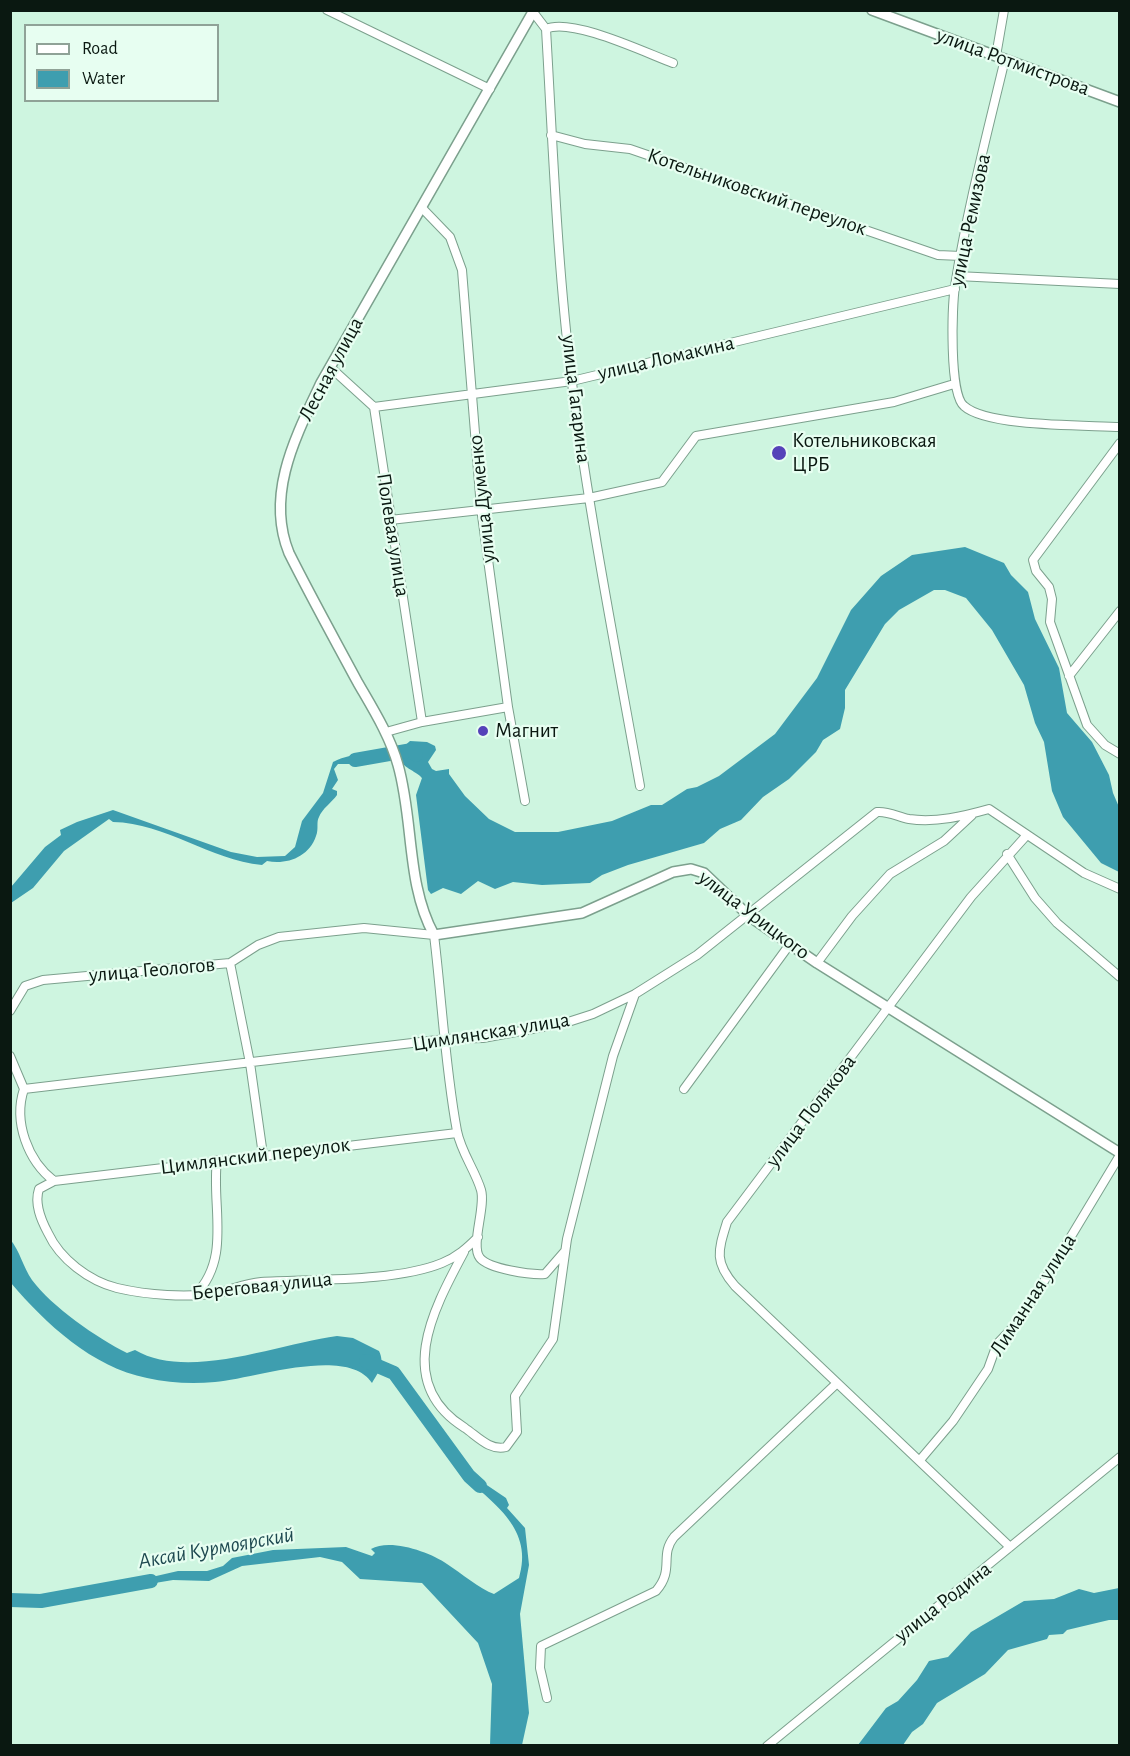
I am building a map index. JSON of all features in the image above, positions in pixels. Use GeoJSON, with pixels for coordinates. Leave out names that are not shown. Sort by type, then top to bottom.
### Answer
{"type":"FeatureCollection","features":[{"type":"Feature","properties":{"kind":"street"},"geometry":{"type":"LineString","coordinates":[[327,10],[490,89]]}},
{"type":"Feature","properties":{"kind":"street","name":"улица Ротмистрова"},"geometry":{"type":"LineString","coordinates":[[872,10],[1119,102]]}},
{"type":"Feature","properties":{"kind":"street","name":"улица Ремизова"},"geometry":{"type":"LineString","coordinates":[[954,384],[955,289],[1001,57],[1004,10]]}},
{"type":"Feature","properties":{"kind":"street"},"geometry":{"type":"LineString","coordinates":[[533,11],[546,29],[561,27],[584,31],[673,63]]}},
{"type":"Feature","properties":{"kind":"street","name":"Лесная улица"},"geometry":{"type":"LineString","coordinates":[[434,935],[418,894],[409,813],[391,744],[296,567],[286,544],[279,513],[282,482],[297,435],[330,367],[533,11]]}},
{"type":"Feature","properties":{"kind":"street","name":"улица Гагарина"},"geometry":{"type":"LineString","coordinates":[[546,29],[551,135],[572,381],[589,498],[640,786]]}},
{"type":"Feature","properties":{"kind":"street","name":"Котельниковский переулок"},"geometry":{"type":"LineString","coordinates":[[551,135],[585,144],[630,149],[938,255],[962,256]]}},
{"type":"Feature","properties":{"kind":"street","name":"улица Думенко"},"geometry":{"type":"LineString","coordinates":[[422,208],[450,237],[462,270],[481,508],[508,707],[525,801]]}},
{"type":"Feature","properties":{"kind":"street"},"geometry":{"type":"LineString","coordinates":[[957,276],[1119,284]]}},
{"type":"Feature","properties":{"kind":"street","name":"улица Ломакина"},"geometry":{"type":"LineString","coordinates":[[374,406],[572,381],[955,289]]}},
{"type":"Feature","properties":{"kind":"street"},"geometry":{"type":"LineString","coordinates":[[330,367],[374,406]]}},
{"type":"Feature","properties":{"kind":"street"},"geometry":{"type":"LineString","coordinates":[[390,520],[481,508],[589,498],[662,482],[696,436],[894,402],[954,384],[961,404],[974,414],[997,420],[1119,427]]}},
{"type":"Feature","properties":{"kind":"street","name":"Полевая улица"},"geometry":{"type":"LineString","coordinates":[[374,406],[422,722]]}},
{"type":"Feature","properties":{"kind":"street"},"geometry":{"type":"LineString","coordinates":[[1119,443],[1033,560],[1036,571],[1049,587],[1052,599],[1050,622],[1087,725],[1105,746],[1119,754]]}},
{"type":"Feature","properties":{"kind":"street"},"geometry":{"type":"LineString","coordinates":[[1069,676],[1119,611]]}},
{"type":"Feature","properties":{"kind":"street"},"geometry":{"type":"LineString","coordinates":[[386,732],[422,722],[508,707]]}},
{"type":"Feature","properties":{"kind":"street","name":"Цимлянская улица"},"geometry":{"type":"LineString","coordinates":[[24,1089],[446,1039],[483,1038],[565,1023],[592,1014],[635,994],[697,955],[749,916],[877,812],[908,819],[937,820],[972,815],[989,809],[996,811],[1026,836],[1084,873],[1119,889]]}},
{"type":"Feature","properties":{"kind":"street"},"geometry":{"type":"LineString","coordinates":[[817,963],[852,916],[890,874],[944,841],[972,815]]}},
{"type":"Feature","properties":{"kind":"street","name":"улица Полякова"},"geometry":{"type":"LineString","coordinates":[[1010,1547],[920,1460],[836,1384],[724,1273],[720,1266],[720,1247],[727,1222],[971,897],[1007,854],[1026,836]]}},
{"type":"Feature","properties":{"kind":"street"},"geometry":{"type":"LineString","coordinates":[[1007,854],[1035,898],[1056,923],[1119,977]]}},
{"type":"Feature","properties":{"kind":"street","name":"улица Урицкого"},"geometry":{"type":"LineString","coordinates":[[434,935],[582,913],[684,869],[704,873],[749,916],[817,963],[1119,1154]]}},
{"type":"Feature","properties":{"kind":"street","name":"улица Геологов"},"geometry":{"type":"LineString","coordinates":[[10,1011],[25,986],[43,980],[230,963],[258,945],[279,936],[364,928],[434,935]]}},
{"type":"Feature","properties":{"kind":"street"},"geometry":{"type":"LineString","coordinates":[[434,935],[457,1133],[481,1191],[476,1252],[481,1259],[490,1264],[536,1275],[545,1274],[565,1251]]}},
{"type":"Feature","properties":{"kind":"street"},"geometry":{"type":"LineString","coordinates":[[684,1089],[790,944]]}},
{"type":"Feature","properties":{"kind":"street"},"geometry":{"type":"LineString","coordinates":[[230,963],[250,1063],[263,1155]]}},
{"type":"Feature","properties":{"kind":"street"},"geometry":{"type":"LineString","coordinates":[[465,1251],[432,1316],[427,1333],[425,1369],[429,1386],[441,1411],[486,1444],[500,1448],[506,1447],[517,1432],[514,1406],[520,1386],[553,1339],[565,1251],[613,1056],[635,994]]}},
{"type":"Feature","properties":{"kind":"street"},"geometry":{"type":"LineString","coordinates":[[10,1056],[24,1089],[19,1103],[21,1123],[29,1152],[40,1171],[54,1181]]}},
{"type":"Feature","properties":{"kind":"street","name":"Цимлянский переулок"},"geometry":{"type":"LineString","coordinates":[[54,1181],[457,1133]]}},
{"type":"Feature","properties":{"kind":"street","name":"Лиманная улица"},"geometry":{"type":"LineString","coordinates":[[920,1460],[953,1421],[988,1369],[996,1344],[1018,1322],[1037,1293],[1119,1154]]}},
{"type":"Feature","properties":{"kind":"street"},"geometry":{"type":"LineString","coordinates":[[195,1295],[208,1281],[215,1259],[219,1215],[215,1180],[217,1160]]}},
{"type":"Feature","properties":{"kind":"street","name":"Береговая улица"},"geometry":{"type":"LineString","coordinates":[[54,1181],[39,1189],[38,1207],[49,1235],[70,1262],[101,1282],[118,1288],[195,1295],[218,1293],[257,1283],[390,1275],[441,1264],[465,1251],[478,1237]]}},
{"type":"Feature","properties":{"kind":"street"},"geometry":{"type":"LineString","coordinates":[[546,1698],[540,1668],[541,1646],[656,1591],[665,1578],[668,1564],[666,1550],[674,1537],[836,1384]]}},
{"type":"Feature","properties":{"kind":"street","name":"улица Родина"},"geometry":{"type":"LineString","coordinates":[[767,1746],[1119,1457]]}},
{"type":"Feature","properties":{"kind":"water"},"geometry":{"type":"Polygon","coordinates":[[[965,547],[1004,563],[1011,575],[1028,592],[1035,619],[1059,668],[1067,713],[1092,742],[1109,775],[1119,807],[1119,872],[1101,863],[1063,817],[1052,791],[1044,742],[1035,723],[1024,685],[992,630],[966,598],[945,590],[934,590],[899,610],[885,624],[845,690],[845,708],[840,729],[823,740],[816,752],[789,779],[763,797],[741,820],[720,829],[704,843],[628,865],[602,875],[590,883],[542,885],[513,882],[495,889],[478,881],[461,894],[443,888],[431,894],[428,890],[416,795],[422,778],[404,765],[400,755],[410,741],[427,742],[435,746],[436,750],[428,762],[432,769],[436,771],[449,769],[449,774],[465,796],[489,819],[515,832],[558,832],[612,821],[651,805],[662,805],[687,789],[697,787],[719,776],[775,734],[817,678],[851,610],[881,576],[912,555],[965,547]]]}},
{"type":"Feature","properties":{"kind":"water"},"geometry":{"type":"Polygon","coordinates":[[[368,751],[373,758],[371,763],[366,765],[363,760],[356,764],[338,764],[334,769],[338,780],[332,789],[337,791],[337,795],[320,814],[313,843],[296,858],[282,862],[267,861],[262,865],[243,862],[151,828],[113,822],[109,819],[64,851],[33,888],[11,903],[11,887],[45,847],[61,835],[60,830],[113,810],[231,852],[257,857],[285,856],[295,847],[302,821],[323,793],[333,762],[368,751]]]}},
{"type":"Feature","properties":{"kind":"water"},"geometry":{"type":"Polygon","coordinates":[[[10,1239],[32,1280],[51,1301],[102,1339],[127,1353],[135,1350],[156,1359],[181,1362],[207,1361],[234,1358],[337,1336],[353,1338],[379,1351],[380,1367],[372,1383],[360,1372],[343,1366],[322,1365],[206,1383],[164,1381],[127,1372],[107,1364],[72,1342],[39,1314],[11,1283],[10,1239]]]}},
{"type":"Feature","properties":{"kind":"water"},"geometry":{"type":"Polygon","coordinates":[[[469,1473],[506,1498],[509,1505],[507,1508],[525,1528],[529,1565],[520,1614],[529,1713],[522,1745],[490,1745],[492,1684],[478,1643],[422,1583],[360,1579],[342,1562],[320,1557],[242,1566],[209,1581],[173,1580],[137,1586],[130,1582],[178,1571],[207,1571],[223,1566],[232,1558],[273,1550],[346,1547],[372,1556],[375,1553],[371,1549],[388,1545],[410,1548],[440,1559],[494,1594],[519,1578],[522,1561],[521,1546],[509,1520],[463,1476],[469,1473]]]}},
{"type":"Feature","properties":{"kind":"water"},"geometry":{"type":"Polygon","coordinates":[[[1119,1588],[1119,1620],[1109,1620],[1067,1630],[1063,1634],[1049,1635],[1047,1639],[1008,1650],[985,1674],[937,1703],[923,1724],[912,1732],[903,1745],[858,1745],[886,1708],[898,1701],[917,1680],[929,1661],[948,1657],[971,1632],[1024,1601],[1054,1599],[1079,1589],[1094,1593],[1119,1588]]]}},
{"type":"Feature","properties":{"kind":"waterway"},"geometry":{"type":"LineString","coordinates":[[355,760],[412,750],[416,755]]}},
{"type":"Feature","properties":{"kind":"waterway"},"geometry":{"type":"LineString","coordinates":[[366,1361],[394,1373],[469,1476],[480,1486]]}},
{"type":"Feature","properties":{"kind":"waterway","name":"Аксай Курмоярский"},"geometry":{"type":"LineString","coordinates":[[10,1600],[41,1601],[151,1581]]}},
{"type":"Feature","properties":{"kind":"place","name":"Котельниковская ЦРБ"},"geometry":{"type":"Point","coordinates":[779,453]}},
{"type":"Feature","properties":{"kind":"place","name":"Магнит"},"geometry":{"type":"Point","coordinates":[483,731]}}]}
